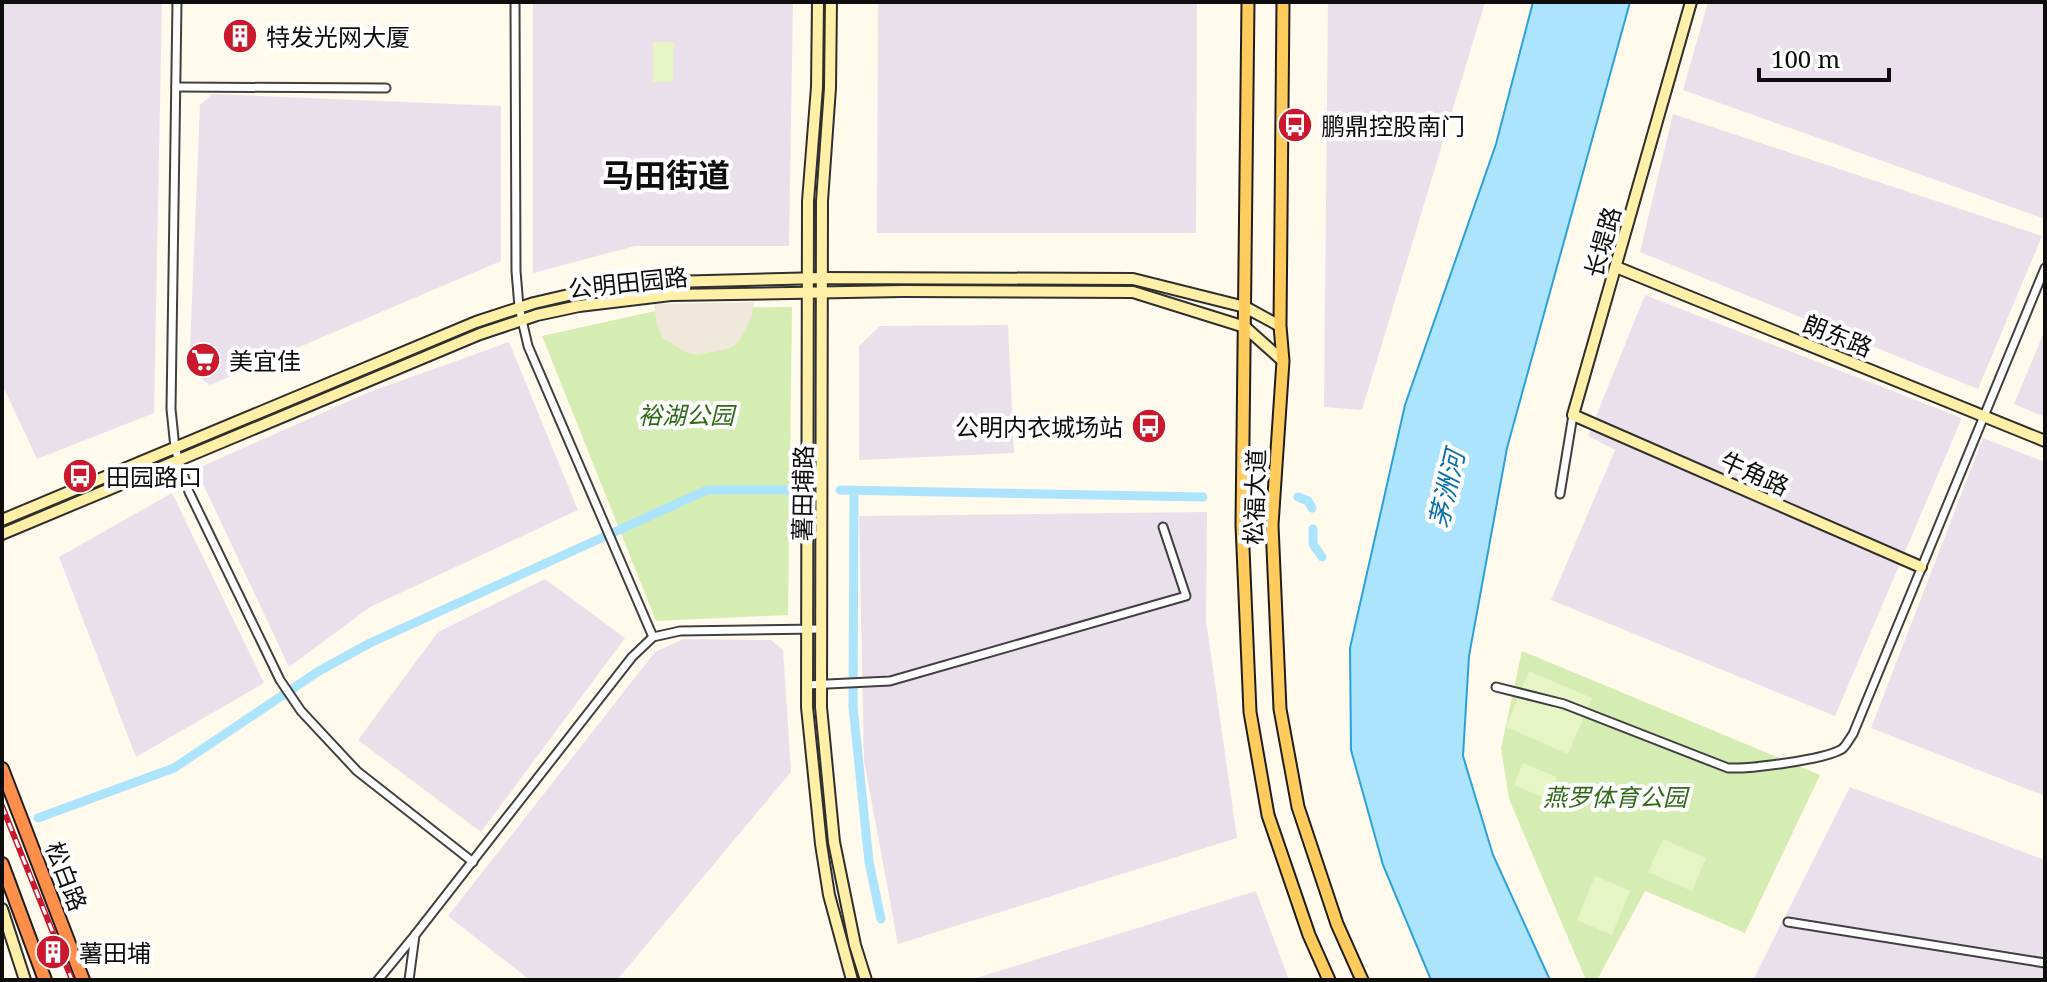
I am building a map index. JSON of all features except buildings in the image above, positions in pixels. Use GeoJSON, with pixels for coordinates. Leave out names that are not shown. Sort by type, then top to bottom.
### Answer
{"type":"FeatureCollection","features":[{"type":"Feature","properties":{"kind":"highway","name":"松白路"},"geometry":{"type":"LineString","coordinates":[[2,769],[83,980]]}},
{"type":"Feature","properties":{"kind":"highway"},"geometry":{"type":"LineString","coordinates":[[2,864],[45,980]]}},
{"type":"Feature","properties":{"kind":"main road","name":"松福大道"},"geometry":{"type":"LineString","coordinates":[[1248,2],[1242,525],[1250,712],[1268,815],[1309,935],[1329,980]]}},
{"type":"Feature","properties":{"kind":"main road","name":"松福大道"},"geometry":{"type":"LineString","coordinates":[[1283,2],[1280,326],[1283,361],[1272,525],[1280,709],[1298,807],[1337,924],[1362,980]]}},
{"type":"Feature","properties":{"kind":"street"},"geometry":{"type":"LineString","coordinates":[[177,2],[171,409],[175,448],[189,492],[280,680],[301,711],[357,771],[473,862]]}},
{"type":"Feature","properties":{"kind":"street"},"geometry":{"type":"LineString","coordinates":[[515,2],[516,271],[519,307],[528,346],[653,637]]}},
{"type":"Feature","properties":{"kind":"street","name":"薯田埔路"},"geometry":{"type":"LineString","coordinates":[[818,2],[817,87],[808,201],[809,746],[829,895],[852,980]]}},
{"type":"Feature","properties":{"kind":"street","name":"薯田埔路"},"geometry":{"type":"LineString","coordinates":[[831,2],[830,88],[822,201],[820,684],[834,842],[855,945],[866,980]]}},
{"type":"Feature","properties":{"kind":"street","name":"长堤路"},"geometry":{"type":"LineString","coordinates":[[1560,494],[1573,415],[1691,2]]}},
{"type":"Feature","properties":{"kind":"street"},"geometry":{"type":"LineString","coordinates":[[176,87],[386,88]]}},
{"type":"Feature","properties":{"kind":"street","name":"朗东路"},"geometry":{"type":"LineString","coordinates":[[1616,267],[2045,441]]}},
{"type":"Feature","properties":{"kind":"street"},"geometry":{"type":"LineString","coordinates":[[1496,687],[1564,704],[1728,768],[1746,769],[1842,749],[1853,734],[2045,268]]}},
{"type":"Feature","properties":{"kind":"street","name":"公明田园路"},"geometry":{"type":"LineString","coordinates":[[2,520],[476,322],[519,307],[577,293],[625,286],[809,278],[1133,279],[1245,307],[1280,326]]}},
{"type":"Feature","properties":{"kind":"street","name":"公明田园路"},"geometry":{"type":"LineString","coordinates":[[2,534],[480,334],[579,306],[626,299],[822,292],[1133,292],[1245,327],[1283,361]]}},
{"type":"Feature","properties":{"kind":"street","name":"牛角路"},"geometry":{"type":"LineString","coordinates":[[1573,415],[1921,567]]}},
{"type":"Feature","properties":{"kind":"street"},"geometry":{"type":"LineString","coordinates":[[807,685],[890,681],[1186,596],[1163,527]]}},
{"type":"Feature","properties":{"kind":"street"},"geometry":{"type":"LineString","coordinates":[[378,980],[632,657],[653,637],[680,631],[820,629]]}},
{"type":"Feature","properties":{"kind":"street"},"geometry":{"type":"LineString","coordinates":[[2,909],[25,980]]}},
{"type":"Feature","properties":{"kind":"street"},"geometry":{"type":"LineString","coordinates":[[1788,922],[2045,963]]}},
{"type":"Feature","properties":{"kind":"street"},"geometry":{"type":"LineString","coordinates":[[409,980],[415,935]]}},
{"type":"Feature","properties":{"kind":"shaded area"},"geometry":{"type":"Polygon","coordinates":[[[2,2],[162,2],[154,413],[37,459],[2,384],[2,2]]]}},
{"type":"Feature","properties":{"kind":"shaded area"},"geometry":{"type":"Polygon","coordinates":[[[533,2],[793,2],[789,246],[635,246],[533,273],[533,2]]]}},
{"type":"Feature","properties":{"kind":"shaded area"},"geometry":{"type":"Polygon","coordinates":[[[878,2],[1197,2],[1196,233],[877,233],[878,2]]]}},
{"type":"Feature","properties":{"kind":"shaded area"},"geometry":{"type":"Polygon","coordinates":[[[1328,2],[1485,2],[1362,410],[1324,407],[1328,2]]]}},
{"type":"Feature","properties":{"kind":"shaded area"},"geometry":{"type":"Polygon","coordinates":[[[1708,2],[2045,2],[2045,219],[1683,90],[1708,2]]]}},
{"type":"Feature","properties":{"kind":"shaded area"},"geometry":{"type":"Polygon","coordinates":[[[212,94],[501,106],[501,261],[210,385],[189,371],[200,105],[212,94]]]}},
{"type":"Feature","properties":{"kind":"shaded area"},"geometry":{"type":"Polygon","coordinates":[[[1673,114],[2042,236],[1978,389],[1640,252],[1673,114]]]}},
{"type":"Feature","properties":{"kind":"shaded area"},"geometry":{"type":"Polygon","coordinates":[[[1645,295],[1962,418],[1835,716],[1551,600],[1615,450],[1588,436],[1645,295]]]}},
{"type":"Feature","properties":{"kind":"shaded area"},"geometry":{"type":"Polygon","coordinates":[[[754,302],[752,316],[740,340],[731,348],[698,355],[685,352],[662,337],[654,304],[754,302]]]}},
{"type":"Feature","properties":{"kind":"shaded area"},"geometry":{"type":"Polygon","coordinates":[[[1008,325],[1014,453],[859,460],[859,346],[880,326],[1008,325]]]}},
{"type":"Feature","properties":{"kind":"shaded area"},"geometry":{"type":"Polygon","coordinates":[[[2045,330],[2045,417],[2014,404],[2045,330]]]}},
{"type":"Feature","properties":{"kind":"shaded area"},"geometry":{"type":"Polygon","coordinates":[[[509,342],[578,510],[370,607],[289,667],[196,469],[367,393],[509,342]]]}},
{"type":"Feature","properties":{"kind":"shaded area"},"geometry":{"type":"Polygon","coordinates":[[[1983,438],[2045,462],[2045,796],[1871,728],[1983,438]]]}},
{"type":"Feature","properties":{"kind":"shaded area"},"geometry":{"type":"Polygon","coordinates":[[[172,493],[264,683],[136,757],[59,557],[172,493]]]}},
{"type":"Feature","properties":{"kind":"shaded area"},"geometry":{"type":"Polygon","coordinates":[[[1207,512],[1206,620],[1237,838],[898,944],[864,761],[859,516],[1207,512]]]}},
{"type":"Feature","properties":{"kind":"shaded area"},"geometry":{"type":"Polygon","coordinates":[[[545,579],[625,638],[481,832],[358,740],[438,632],[545,579]]]}},
{"type":"Feature","properties":{"kind":"shaded area"},"geometry":{"type":"Polygon","coordinates":[[[683,639],[771,640],[783,650],[791,772],[617,980],[530,980],[448,916],[655,652],[683,639]]]}},
{"type":"Feature","properties":{"kind":"shaded area"},"geometry":{"type":"Polygon","coordinates":[[[1850,787],[2045,860],[2045,980],[1753,980],[1850,787]]]}},
{"type":"Feature","properties":{"kind":"shaded area"},"geometry":{"type":"Polygon","coordinates":[[[1256,891],[1289,980],[970,980],[1256,891]]]}},
{"type":"Feature","properties":{"kind":"green space"},"geometry":{"type":"Polygon","coordinates":[[[653,42],[674,42],[673,82],[653,82],[653,42]]]}},
{"type":"Feature","properties":{"kind":"green space","name":"裕湖公园"},"geometry":{"type":"Polygon","coordinates":[[[792,307],[788,615],[656,621],[542,336],[669,308],[792,307]]]}},
{"type":"Feature","properties":{"kind":"green space","name":"燕罗体育公园"},"geometry":{"type":"Polygon","coordinates":[[[1522,651],[1820,775],[1745,933],[1645,891],[1597,980],[1586,980],[1509,799],[1501,748],[1522,651]]]}},
{"type":"Feature","properties":{"kind":"green space"},"geometry":{"type":"Polygon","coordinates":[[[1529,671],[1592,698],[1568,754],[1506,727],[1529,671]]]}},
{"type":"Feature","properties":{"kind":"green space"},"geometry":{"type":"Polygon","coordinates":[[[1523,763],[1557,777],[1547,799],[1514,785],[1523,763]]]}},
{"type":"Feature","properties":{"kind":"green space"},"geometry":{"type":"Polygon","coordinates":[[[1663,839],[1706,858],[1692,891],[1648,872],[1663,839]]]}},
{"type":"Feature","properties":{"kind":"green space"},"geometry":{"type":"Polygon","coordinates":[[[1595,876],[1630,891],[1612,935],[1577,920],[1595,876]]]}},
{"type":"Feature","properties":{"kind":"water","name":"茅洲河"},"geometry":{"type":"Polygon","coordinates":[[[1533,2],[1630,2],[1507,448],[1469,656],[1463,756],[1493,855],[1550,980],[1431,980],[1383,865],[1351,750],[1350,648],[1405,405],[1496,144],[1533,2]]]}},
{"type":"Feature","properties":{"kind":"waterway"},"geometry":{"type":"LineString","coordinates":[[38,818],[174,768],[319,671],[370,643],[707,490],[792,490]]}},
{"type":"Feature","properties":{"kind":"waterway"},"geometry":{"type":"LineString","coordinates":[[840,490],[1203,497]]}},
{"type":"Feature","properties":{"kind":"waterway"},"geometry":{"type":"LineString","coordinates":[[854,490],[853,707],[869,862],[881,919]]}},
{"type":"Feature","properties":{"kind":"waterway"},"geometry":{"type":"LineString","coordinates":[[1298,497],[1308,501],[1312,508]]}},
{"type":"Feature","properties":{"kind":"waterway"},"geometry":{"type":"LineString","coordinates":[[1313,529],[1313,544],[1322,557]]}},
{"type":"Feature","properties":{"kind":"railway"},"geometry":{"type":"LineString","coordinates":[[2,806],[72,980]]}},
{"type":"Feature","properties":{"kind":"place","name":"特发光网大厦"},"geometry":{"type":"Point","coordinates":[240,36]}},
{"type":"Feature","properties":{"kind":"place","name":"鹏鼎控股南门"},"geometry":{"type":"Point","coordinates":[1295,125]}},
{"type":"Feature","properties":{"kind":"place","name":"美宜佳"},"geometry":{"type":"Point","coordinates":[203,360]}},
{"type":"Feature","properties":{"kind":"place","name":"公明内衣城场站"},"geometry":{"type":"Point","coordinates":[1149,426]}},
{"type":"Feature","properties":{"kind":"place","name":"田园路口"},"geometry":{"type":"Point","coordinates":[80,476]}},
{"type":"Feature","properties":{"kind":"place","name":"薯田埔"},"geometry":{"type":"Point","coordinates":[53,952]}},
{"type":"Feature","properties":{"kind":"district","name":"马田街道"},"geometry":{"type":"Point","coordinates":[666,174]}}]}
